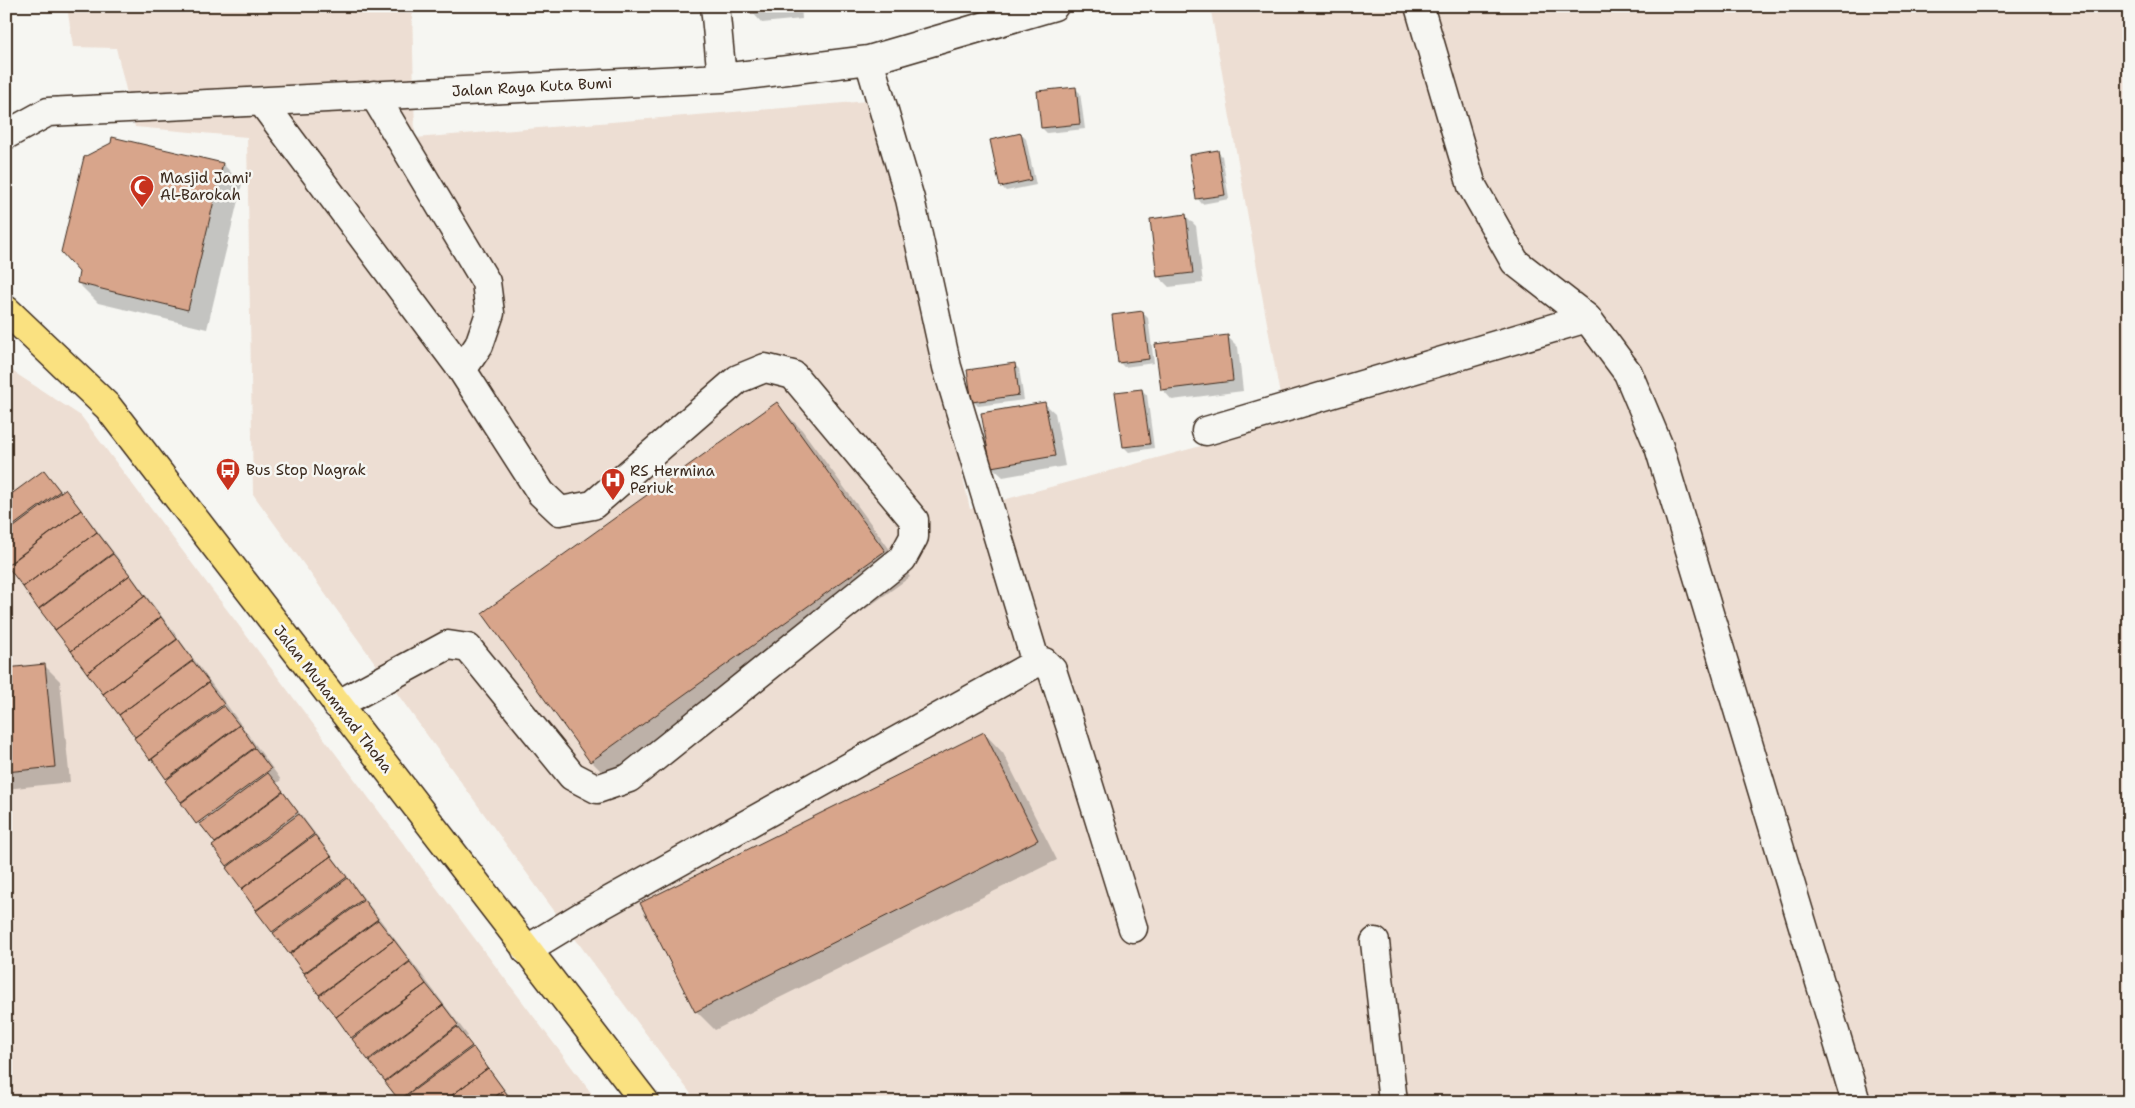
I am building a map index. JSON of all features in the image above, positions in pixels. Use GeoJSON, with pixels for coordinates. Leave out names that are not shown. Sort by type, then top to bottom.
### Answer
{"type":"FeatureCollection","features":[{"type":"Feature","properties":{"kind":"main road","name":"Jalan Muhammad Thoha"},"geometry":{"type":"LineString","coordinates":[[6,310],[108,407],[645,1102]]}},
{"type":"Feature","properties":{"kind":"street"},"geometry":{"type":"LineString","coordinates":[[715,6],[722,78]]}},
{"type":"Feature","properties":{"kind":"street","name":"Jalan Raya Kuta Bumi"},"geometry":{"type":"LineString","coordinates":[[6,135],[48,112],[722,78],[869,60],[1054,6]]}},
{"type":"Feature","properties":{"kind":"street"},"geometry":{"type":"LineString","coordinates":[[1419,6],[1472,186],[1515,262],[1587,318],[1628,373],[1659,446],[1856,1102]]}},
{"type":"Feature","properties":{"kind":"street"},"geometry":{"type":"LineString","coordinates":[[869,60],[910,198],[947,367],[1036,663]]}},
{"type":"Feature","properties":{"kind":"street"},"geometry":{"type":"LineString","coordinates":[[374,95],[486,282],[490,313],[479,345],[462,370]]}},
{"type":"Feature","properties":{"kind":"street"},"geometry":{"type":"LineString","coordinates":[[262,102],[462,370],[541,492],[560,511],[593,505],[738,379],[765,368],[793,375],[914,520],[914,537],[902,559],[629,778],[597,789],[572,776],[468,648],[448,645],[337,705]]}},
{"type":"Feature","properties":{"kind":"street"},"geometry":{"type":"LineString","coordinates":[[1206,431],[1587,318]]}},
{"type":"Feature","properties":{"kind":"street"},"geometry":{"type":"LineString","coordinates":[[526,950],[582,916],[1036,663],[1044,662],[1052,670],[1133,928]]}},
{"type":"Feature","properties":{"kind":"street"},"geometry":{"type":"LineString","coordinates":[[1375,942],[1392,1102]]}},
{"type":"Feature","properties":{"kind":"shaded area"},"geometry":{"type":"Polygon","coordinates":[[[67,6],[412,6],[415,138],[880,100],[970,509],[1285,423],[1210,6],[2129,6],[2129,1102],[697,1102],[544,897],[253,494],[247,137],[135,127],[116,48],[73,47],[67,6]]]}},
{"type":"Feature","properties":{"kind":"shaded area"},"geometry":{"type":"Polygon","coordinates":[[[6,367],[81,416],[598,1102],[6,1102],[6,367]]]}},
{"type":"Feature","properties":{"kind":"building"},"geometry":{"type":"Polygon","coordinates":[[[750,6],[792,6],[792,9],[751,13],[750,6]]]}},
{"type":"Feature","properties":{"kind":"building"},"geometry":{"type":"Polygon","coordinates":[[[1076,87],[1080,124],[1041,128],[1037,91],[1076,87]]]}},
{"type":"Feature","properties":{"kind":"building"},"geometry":{"type":"Polygon","coordinates":[[[1021,133],[1031,180],[1000,187],[990,140],[1021,133]]]}},
{"type":"Feature","properties":{"kind":"building","name":"Masjid Jami' Al-Barokah"},"geometry":{"type":"Polygon","coordinates":[[[112,137],[223,163],[188,310],[77,283],[79,272],[61,252],[84,157],[111,143],[112,137]]]}},
{"type":"Feature","properties":{"kind":"building"},"geometry":{"type":"Polygon","coordinates":[[[1218,150],[1225,195],[1196,199],[1189,155],[1218,150]]]}},
{"type":"Feature","properties":{"kind":"building"},"geometry":{"type":"Polygon","coordinates":[[[1186,214],[1193,273],[1157,277],[1150,219],[1186,214]]]}},
{"type":"Feature","properties":{"kind":"building"},"geometry":{"type":"Polygon","coordinates":[[[1143,311],[1149,359],[1118,363],[1112,315],[1143,311]]]}},
{"type":"Feature","properties":{"kind":"building"},"geometry":{"type":"Polygon","coordinates":[[[1228,335],[1233,381],[1161,390],[1155,344],[1228,335]]]}},
{"type":"Feature","properties":{"kind":"building"},"geometry":{"type":"Polygon","coordinates":[[[1015,363],[1019,395],[972,402],[967,370],[1015,363]]]}},
{"type":"Feature","properties":{"kind":"building"},"geometry":{"type":"Polygon","coordinates":[[[1142,389],[1150,444],[1123,447],[1115,392],[1142,389]]]}},
{"type":"Feature","properties":{"kind":"building"},"geometry":{"type":"Polygon","coordinates":[[[777,402],[885,551],[590,762],[482,613],[777,402]]]}},
{"type":"Feature","properties":{"kind":"building"},"geometry":{"type":"Polygon","coordinates":[[[1045,402],[1055,456],[991,467],[981,413],[1045,402]]]}},
{"type":"Feature","properties":{"kind":"building"},"geometry":{"type":"Polygon","coordinates":[[[44,470],[60,491],[6,531],[6,498],[44,470]]]}},
{"type":"Feature","properties":{"kind":"building"},"geometry":{"type":"Polygon","coordinates":[[[65,489],[81,510],[6,566],[6,533],[65,489]]]}},
{"type":"Feature","properties":{"kind":"building"},"geometry":{"type":"Polygon","coordinates":[[[81,510],[97,532],[23,587],[7,566],[81,510]]]}},
{"type":"Feature","properties":{"kind":"building"},"geometry":{"type":"Polygon","coordinates":[[[97,532],[113,553],[38,609],[23,587],[97,532]]]}},
{"type":"Feature","properties":{"kind":"building"},"geometry":{"type":"Polygon","coordinates":[[[113,554],[130,575],[55,630],[39,609],[113,554]]]}},
{"type":"Feature","properties":{"kind":"building"},"geometry":{"type":"Polygon","coordinates":[[[130,575],[145,596],[71,651],[55,630],[130,575]]]}},
{"type":"Feature","properties":{"kind":"building"},"geometry":{"type":"Polygon","coordinates":[[[145,596],[161,617],[87,673],[71,651],[145,596]]]}},
{"type":"Feature","properties":{"kind":"building"},"geometry":{"type":"Polygon","coordinates":[[[161,617],[177,639],[103,694],[87,673],[161,617]]]}},
{"type":"Feature","properties":{"kind":"building"},"geometry":{"type":"Polygon","coordinates":[[[178,639],[193,660],[119,715],[103,694],[178,639]]]}},
{"type":"Feature","properties":{"kind":"building"},"geometry":{"type":"Polygon","coordinates":[[[193,661],[209,682],[135,737],[119,715],[193,661]]]}},
{"type":"Feature","properties":{"kind":"building"},"geometry":{"type":"Polygon","coordinates":[[[45,664],[55,767],[6,772],[6,668],[45,664]]]}},
{"type":"Feature","properties":{"kind":"building"},"geometry":{"type":"Polygon","coordinates":[[[208,683],[224,704],[150,760],[134,738],[208,683]]]}},
{"type":"Feature","properties":{"kind":"building"},"geometry":{"type":"Polygon","coordinates":[[[224,706],[239,725],[166,779],[152,759],[224,706]]]}},
{"type":"Feature","properties":{"kind":"building"},"geometry":{"type":"Polygon","coordinates":[[[240,725],[255,747],[181,802],[165,781],[240,725]]]}},
{"type":"Feature","properties":{"kind":"building"},"geometry":{"type":"Polygon","coordinates":[[[984,732],[1038,840],[695,1012],[640,903],[984,732]]]}},
{"type":"Feature","properties":{"kind":"building"},"geometry":{"type":"Polygon","coordinates":[[[255,748],[271,769],[196,824],[181,803],[255,748]]]}},
{"type":"Feature","properties":{"kind":"building"},"geometry":{"type":"Polygon","coordinates":[[[268,773],[283,791],[215,843],[200,824],[268,773]]]}},
{"type":"Feature","properties":{"kind":"building"},"geometry":{"type":"Polygon","coordinates":[[[283,792],[298,812],[227,866],[212,846],[283,792]]]}},
{"type":"Feature","properties":{"kind":"building"},"geometry":{"type":"Polygon","coordinates":[[[299,814],[314,834],[242,889],[226,868],[299,814]]]}},
{"type":"Feature","properties":{"kind":"building"},"geometry":{"type":"Polygon","coordinates":[[[315,835],[331,856],[256,910],[241,889],[315,835]]]}},
{"type":"Feature","properties":{"kind":"building"},"geometry":{"type":"Polygon","coordinates":[[[331,856],[347,877],[272,932],[256,911],[331,856]]]}},
{"type":"Feature","properties":{"kind":"building"},"geometry":{"type":"Polygon","coordinates":[[[348,878],[363,899],[289,954],[273,933],[348,878]]]}},
{"type":"Feature","properties":{"kind":"building"},"geometry":{"type":"Polygon","coordinates":[[[364,900],[378,919],[304,973],[290,954],[364,900]]]}},
{"type":"Feature","properties":{"kind":"building"},"geometry":{"type":"Polygon","coordinates":[[[378,920],[394,940],[319,995],[304,974],[378,920]]]}},
{"type":"Feature","properties":{"kind":"building"},"geometry":{"type":"Polygon","coordinates":[[[394,940],[410,961],[336,1017],[319,996],[394,940]]]}},
{"type":"Feature","properties":{"kind":"building"},"geometry":{"type":"Polygon","coordinates":[[[410,962],[426,984],[351,1038],[336,1017],[410,962]]]}},
{"type":"Feature","properties":{"kind":"building"},"geometry":{"type":"Polygon","coordinates":[[[426,984],[443,1005],[368,1060],[352,1039],[426,984]]]}},
{"type":"Feature","properties":{"kind":"building"},"geometry":{"type":"Polygon","coordinates":[[[443,1005],[458,1025],[385,1081],[369,1061],[443,1005]]]}},
{"type":"Feature","properties":{"kind":"building"},"geometry":{"type":"Polygon","coordinates":[[[457,1027],[472,1046],[399,1100],[385,1082],[457,1027]]]}},
{"type":"Feature","properties":{"kind":"building"},"geometry":{"type":"Polygon","coordinates":[[[473,1047],[488,1068],[443,1102],[398,1102],[473,1047]]]}},
{"type":"Feature","properties":{"kind":"building"},"geometry":{"type":"Polygon","coordinates":[[[488,1068],[504,1090],[488,1102],[443,1102],[488,1068]]]}},
{"type":"Feature","properties":{"kind":"building"},"geometry":{"type":"Polygon","coordinates":[[[504,1090],[513,1102],[489,1102],[504,1090]]]}},
{"type":"Feature","properties":{"kind":"place","name":"Masjid Jami' Al-Barokah"},"geometry":{"type":"Point","coordinates":[142,208]}},
{"type":"Feature","properties":{"kind":"place","name":"Bus Stop Nagrak"},"geometry":{"type":"Point","coordinates":[228,491]}},
{"type":"Feature","properties":{"kind":"place","name":"RS Hermina Periuk"},"geometry":{"type":"Point","coordinates":[613,501]}}]}
